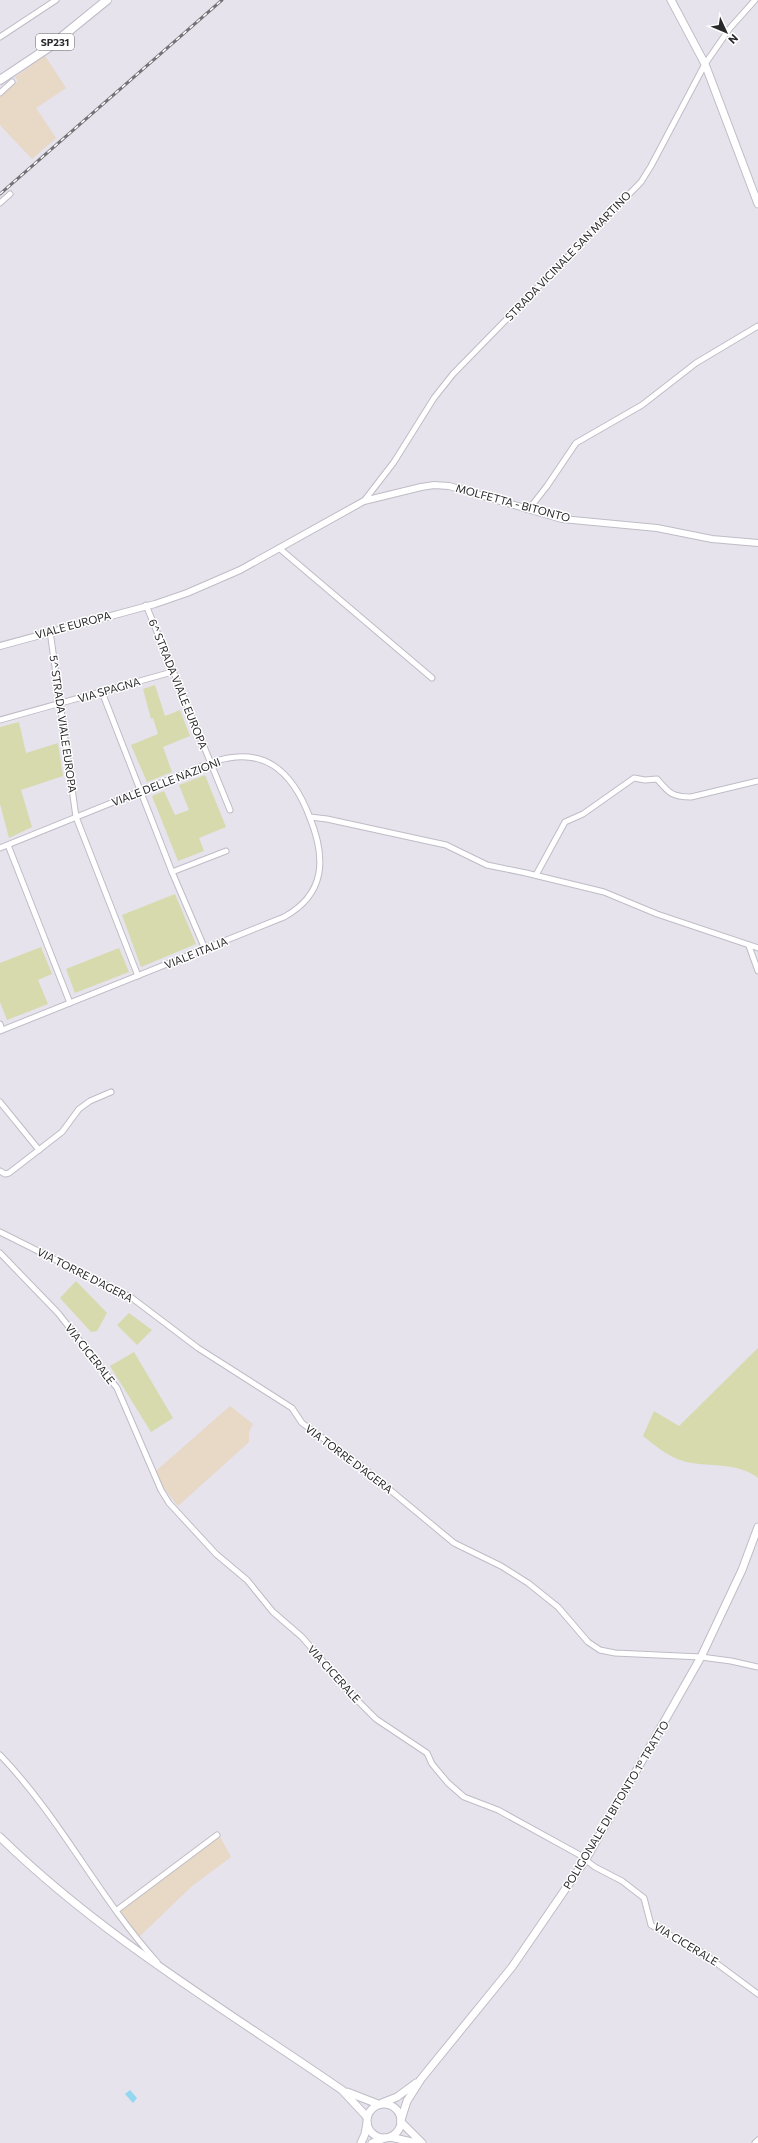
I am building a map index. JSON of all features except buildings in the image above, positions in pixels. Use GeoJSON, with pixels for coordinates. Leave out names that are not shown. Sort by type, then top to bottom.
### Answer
{"type":"FeatureCollection","features":[{"type":"Feature","properties":{"kind":"main road","name":"SP231"},"geometry":{"type":"LineString","coordinates":[[0,80],[48,48],[107,0]]}},
{"type":"Feature","properties":{"kind":"main road"},"geometry":{"type":"LineString","coordinates":[[672,0],[704,64],[758,204]]}},
{"type":"Feature","properties":{"kind":"main road","name":"POLIGONALE DI BITONTO 1° TRATTO"},"geometry":{"type":"LineString","coordinates":[[421,2079],[512,1967],[586,1859],[701,1657],[742,1570],[758,1527]]}},
{"type":"Feature","properties":{"kind":"main road"},"geometry":{"type":"LineString","coordinates":[[0,1837],[73,1903],[160,1965],[342,2090],[380,2104],[389,2104],[396,2109],[401,2121],[422,2143]]}},
{"type":"Feature","properties":{"kind":"main road"},"geometry":{"type":"LineString","coordinates":[[361,2143],[366,2134],[367,2120],[371,2110],[380,2104],[397,2097],[421,2079]]}},
{"type":"Feature","properties":{"kind":"main road"},"geometry":{"type":"LineString","coordinates":[[372,2143],[384,2139],[398,2131],[407,2101],[421,2079]]}},
{"type":"Feature","properties":{"kind":"main road"},"geometry":{"type":"LineString","coordinates":[[342,2090],[367,2120],[372,2132],[384,2139],[416,2143]]}},
{"type":"Feature","properties":{"kind":"street"},"geometry":{"type":"LineString","coordinates":[[0,37],[56,0]]}},
{"type":"Feature","properties":{"kind":"street","name":"STRADA VICINALE SAN MARTINO"},"geometry":{"type":"LineString","coordinates":[[364,501],[394,462],[434,398],[453,374],[641,182],[651,166],[704,64],[730,28],[755,0]]}},
{"type":"Feature","properties":{"kind":"street"},"geometry":{"type":"LineString","coordinates":[[0,93],[12,82]]}},
{"type":"Feature","properties":{"kind":"street"},"geometry":{"type":"LineString","coordinates":[[0,203],[10,194]]}},
{"type":"Feature","properties":{"kind":"street"},"geometry":{"type":"LineString","coordinates":[[529,509],[547,486],[576,443],[642,405],[706,356],[758,326]]}},
{"type":"Feature","properties":{"kind":"street","name":"MOLFETTA - BITONTO"},"geometry":{"type":"LineString","coordinates":[[279,548],[364,501],[378,496],[434,485],[464,489],[562,518],[657,528],[712,539],[758,543]]}},
{"type":"Feature","properties":{"kind":"street"},"geometry":{"type":"LineString","coordinates":[[279,548],[432,678]]}},
{"type":"Feature","properties":{"kind":"street","name":"VIALE EUROPA"},"geometry":{"type":"LineString","coordinates":[[0,646],[169,599],[228,575],[279,548]]}},
{"type":"Feature","properties":{"kind":"street","name":"6^ STRADA VIALE EUROPA"},"geometry":{"type":"LineString","coordinates":[[146,606],[230,810]]}},
{"type":"Feature","properties":{"kind":"street","name":"5^ STRADA VIALE EUROPA"},"geometry":{"type":"LineString","coordinates":[[50,631],[76,817],[138,976]]}},
{"type":"Feature","properties":{"kind":"street","name":"VIA SPAGNA"},"geometry":{"type":"LineString","coordinates":[[0,720],[172,672]]}},
{"type":"Feature","properties":{"kind":"street"},"geometry":{"type":"LineString","coordinates":[[102,692],[172,872],[205,949]]}},
{"type":"Feature","properties":{"kind":"street","name":"VIALE DELLE NAZIONI"},"geometry":{"type":"LineString","coordinates":[[0,848],[210,763],[240,757],[258,759],[277,767],[285,773],[298,791],[310,817]]}},
{"type":"Feature","properties":{"kind":"street"},"geometry":{"type":"LineString","coordinates":[[536,875],[565,822],[583,814],[634,778],[645,780],[657,779],[670,794],[680,797],[698,796],[758,781]]}},
{"type":"Feature","properties":{"kind":"street"},"geometry":{"type":"LineString","coordinates":[[310,817],[327,819],[446,845],[487,865],[536,875],[604,892],[658,914],[758,948]]}},
{"type":"Feature","properties":{"kind":"street","name":"VIALE ITALIA"},"geometry":{"type":"LineString","coordinates":[[1,1030],[284,917],[305,900],[315,885],[320,867],[319,843],[310,817]]}},
{"type":"Feature","properties":{"kind":"street"},"geometry":{"type":"LineString","coordinates":[[8,845],[70,1003]]}},
{"type":"Feature","properties":{"kind":"street"},"geometry":{"type":"LineString","coordinates":[[172,872],[226,851]]}},
{"type":"Feature","properties":{"kind":"street"},"geometry":{"type":"LineString","coordinates":[[749,946],[758,971]]}},
{"type":"Feature","properties":{"kind":"street"},"geometry":{"type":"LineString","coordinates":[[0,1024],[1,1030]]}},
{"type":"Feature","properties":{"kind":"street"},"geometry":{"type":"LineString","coordinates":[[0,1171],[4,1174],[9,1173],[62,1132],[79,1109],[90,1101],[111,1092]]}},
{"type":"Feature","properties":{"kind":"street"},"geometry":{"type":"LineString","coordinates":[[0,1102],[39,1150]]}},
{"type":"Feature","properties":{"kind":"street","name":"VIA TORRE D'AGERA"},"geometry":{"type":"LineString","coordinates":[[0,1232],[132,1298],[198,1348],[292,1408],[302,1423],[360,1465],[454,1543],[501,1566],[528,1582],[558,1607],[588,1642],[600,1650],[615,1653],[701,1657],[731,1661],[758,1667]]}},
{"type":"Feature","properties":{"kind":"street","name":"VIA CICERALE"},"geometry":{"type":"LineString","coordinates":[[0,1252],[58,1313],[117,1388],[161,1490],[169,1503],[216,1554],[247,1580],[272,1612],[302,1637],[352,1695],[376,1719],[427,1753],[432,1764],[448,1784],[464,1797],[498,1810],[586,1859],[595,1867],[622,1881],[644,1898],[651,1926],[700,1951],[758,1994]]}},
{"type":"Feature","properties":{"kind":"street"},"geometry":{"type":"LineString","coordinates":[[0,1755],[49,1817],[139,1942],[160,1965]]}},
{"type":"Feature","properties":{"kind":"street"},"geometry":{"type":"LineString","coordinates":[[117,1910],[217,1835]]}},
{"type":"Feature","properties":{"kind":"street"},"geometry":{"type":"LineString","coordinates":[[755,2143],[758,2140]]}},
{"type":"Feature","properties":{"kind":"shaded area"},"geometry":{"type":"Polygon","coordinates":[[[45,56],[66,88],[36,108],[56,138],[32,159],[0,125],[0,97],[18,81],[15,77],[45,56]]]}},
{"type":"Feature","properties":{"kind":"shaded area"},"geometry":{"type":"Polygon","coordinates":[[[230,1406],[253,1424],[249,1432],[249,1442],[178,1506],[163,1487],[156,1471],[230,1406]]]}},
{"type":"Feature","properties":{"kind":"shaded area"},"geometry":{"type":"Polygon","coordinates":[[[219,1835],[231,1857],[192,1886],[139,1937],[120,1910],[219,1835]]]}},
{"type":"Feature","properties":{"kind":"green space"},"geometry":{"type":"Polygon","coordinates":[[[155,685],[165,716],[180,710],[190,736],[163,747],[172,772],[147,782],[131,745],[158,734],[153,718],[151,719],[143,689],[155,685]]]}},
{"type":"Feature","properties":{"kind":"green space"},"geometry":{"type":"Polygon","coordinates":[[[19,722],[26,753],[58,743],[63,776],[21,790],[32,827],[9,838],[0,804],[0,727],[19,722]]]}},
{"type":"Feature","properties":{"kind":"green space"},"geometry":{"type":"Polygon","coordinates":[[[205,775],[226,827],[199,838],[204,851],[178,861],[152,796],[164,791],[175,815],[189,810],[179,785],[205,775]]]}},
{"type":"Feature","properties":{"kind":"green space"},"geometry":{"type":"Polygon","coordinates":[[[175,894],[196,944],[141,967],[122,915],[175,894]]]}},
{"type":"Feature","properties":{"kind":"green space"},"geometry":{"type":"Polygon","coordinates":[[[41,947],[52,974],[38,980],[48,1004],[7,1020],[0,1002],[0,963],[41,947]]]}},
{"type":"Feature","properties":{"kind":"green space"},"geometry":{"type":"Polygon","coordinates":[[[119,948],[129,972],[75,993],[66,969],[119,948]]]}},
{"type":"Feature","properties":{"kind":"green space"},"geometry":{"type":"Polygon","coordinates":[[[76,1281],[107,1313],[97,1331],[91,1332],[60,1298],[76,1281]]]}},
{"type":"Feature","properties":{"kind":"green space"},"geometry":{"type":"Polygon","coordinates":[[[129,1313],[152,1330],[137,1345],[117,1325],[129,1313]]]}},
{"type":"Feature","properties":{"kind":"green space"},"geometry":{"type":"Polygon","coordinates":[[[758,1348],[758,1478],[741,1469],[692,1463],[677,1459],[643,1436],[654,1411],[679,1426],[758,1348]]]}},
{"type":"Feature","properties":{"kind":"green space"},"geometry":{"type":"Polygon","coordinates":[[[134,1352],[173,1418],[151,1432],[110,1366],[134,1352]]]}},
{"type":"Feature","properties":{"kind":"water"},"geometry":{"type":"Polygon","coordinates":[[[130,2090],[137,2098],[133,2103],[125,2094],[130,2090]]]}},
{"type":"Feature","properties":{"kind":"railway"},"geometry":{"type":"LineString","coordinates":[[0,194],[222,0]]}}]}
